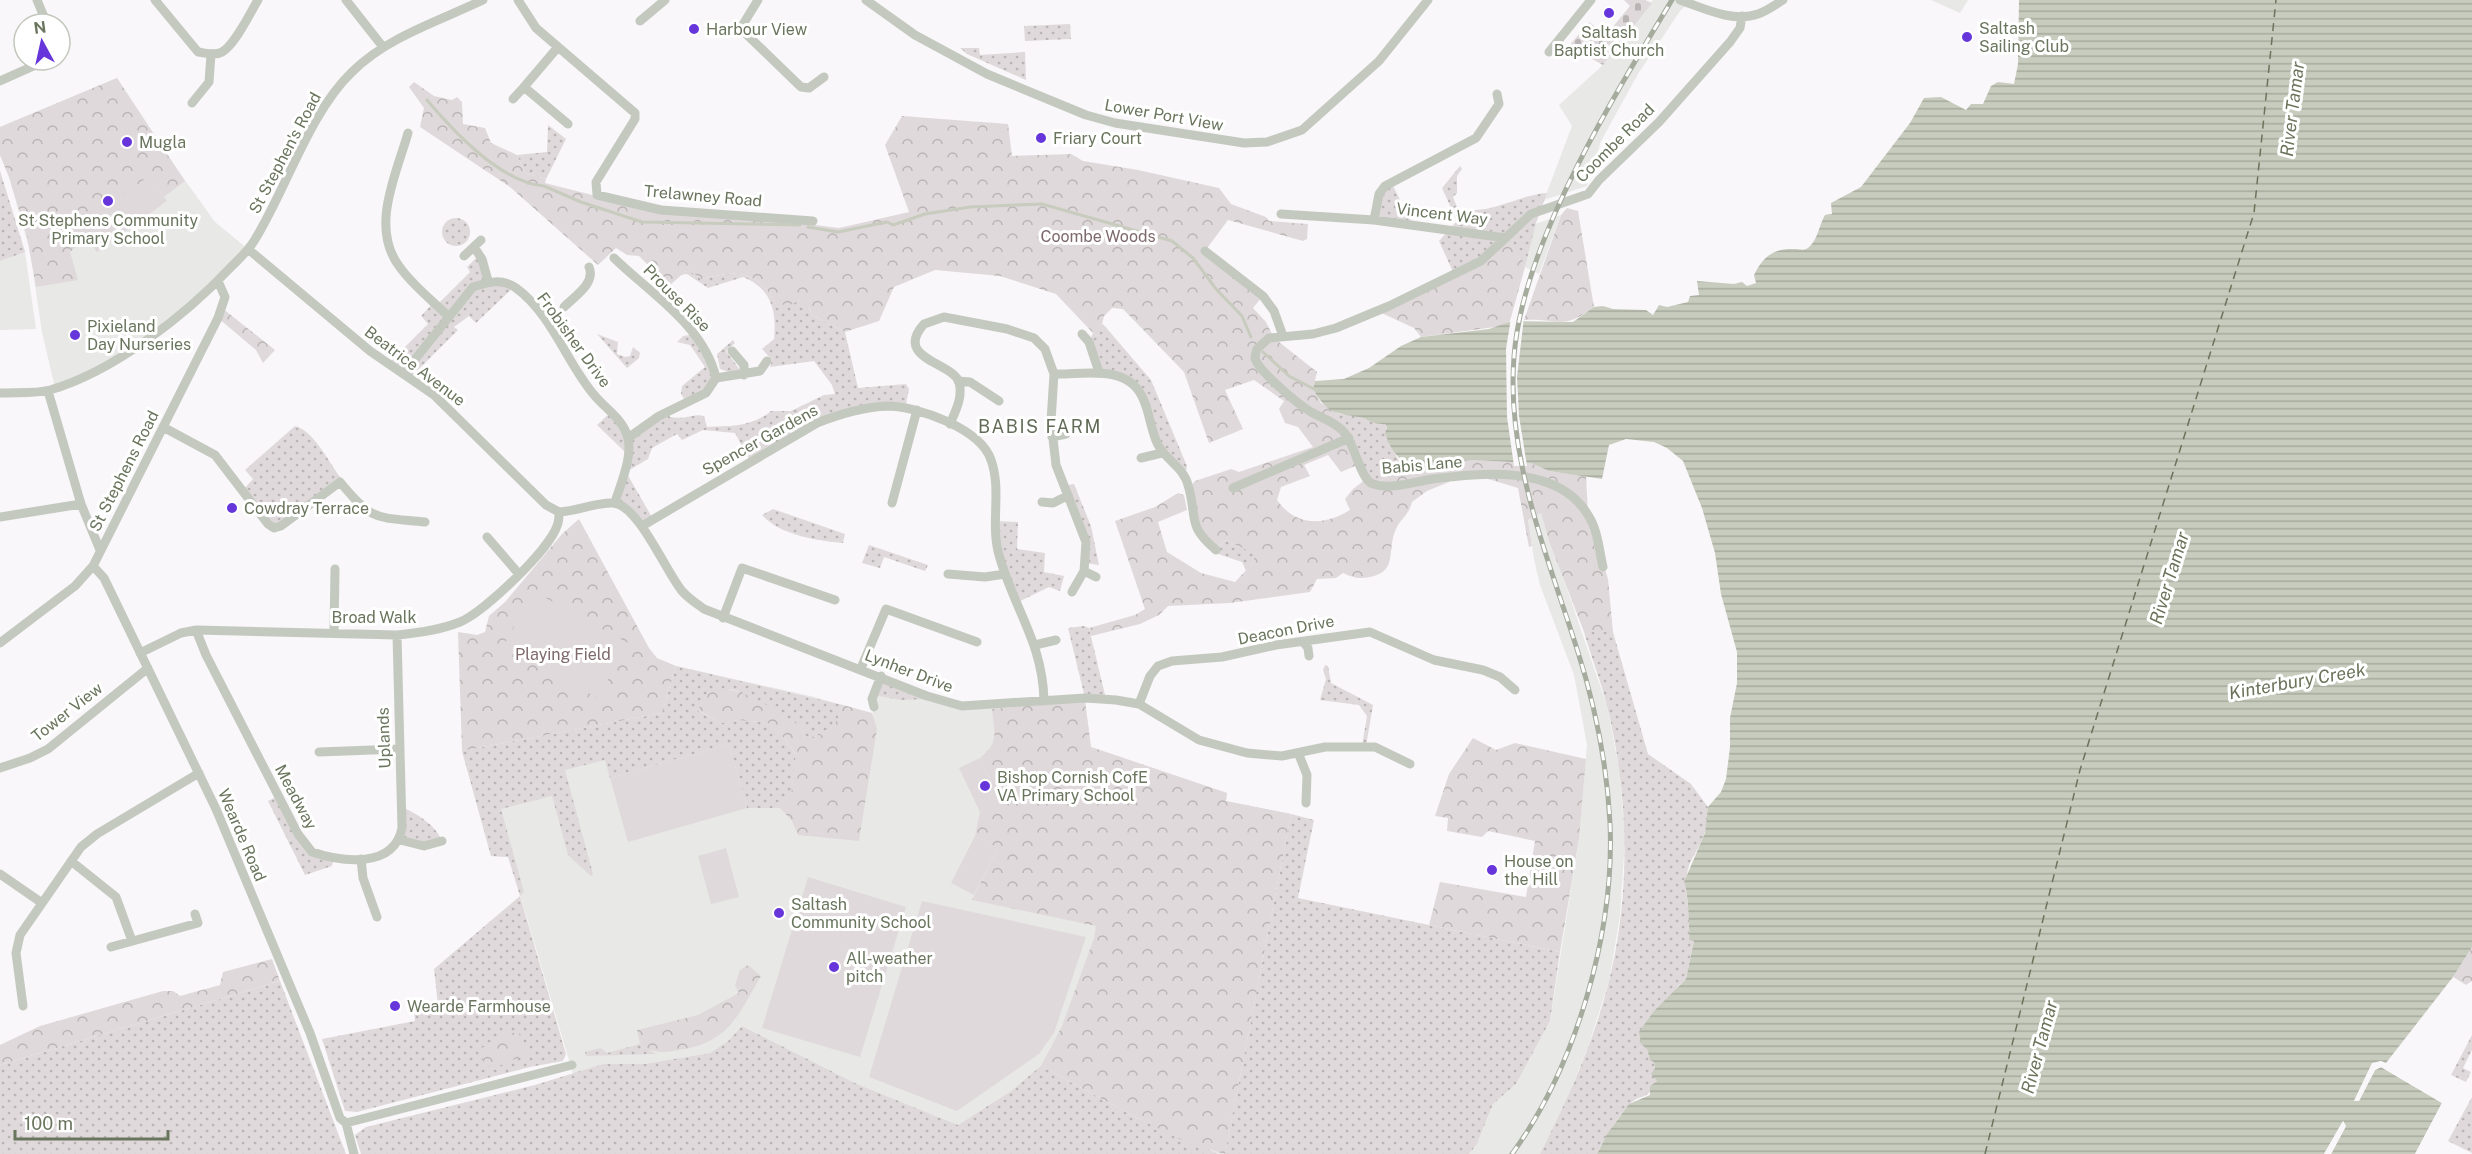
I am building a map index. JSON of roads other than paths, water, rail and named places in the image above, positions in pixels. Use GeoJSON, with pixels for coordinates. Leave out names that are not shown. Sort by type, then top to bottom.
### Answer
{"type":"FeatureCollection","features":[{"type":"Feature","properties":{"kind":"street"},"geometry":{"type":"LineString","coordinates":[[155,0],[198,52],[211,54],[221,53],[229,45],[258,0]]}},
{"type":"Feature","properties":{"kind":"street"},"geometry":{"type":"LineString","coordinates":[[346,0],[383,47]]}},
{"type":"Feature","properties":{"kind":"street","name":"St Stephen's Road"},"geometry":{"type":"LineString","coordinates":[[0,393],[48,390],[75,380],[148,339],[218,281],[248,249],[333,95],[351,72],[383,47],[483,0]]}},
{"type":"Feature","properties":{"kind":"street","name":"Trelawney Road"},"geometry":{"type":"LineString","coordinates":[[518,0],[536,28],[635,113],[635,119],[596,182],[597,195],[661,210],[807,223]]}},
{"type":"Feature","properties":{"kind":"street"},"geometry":{"type":"LineString","coordinates":[[640,21],[664,0]]}},
{"type":"Feature","properties":{"kind":"street"},"geometry":{"type":"LineString","coordinates":[[758,0],[742,26],[742,31],[801,87],[809,88],[825,77]]}},
{"type":"Feature","properties":{"kind":"street","name":"Lower Port View"},"geometry":{"type":"LineString","coordinates":[[866,0],[915,35],[987,74],[1086,115],[1115,123],[1244,143],[1267,142],[1302,130],[1379,61],[1428,0]]}},
{"type":"Feature","properties":{"kind":"street"},"geometry":{"type":"LineString","coordinates":[[1549,52],[1591,0]]}},
{"type":"Feature","properties":{"kind":"street"},"geometry":{"type":"LineString","coordinates":[[1680,0],[1720,14],[1742,16],[1757,14],[1783,0]]}},
{"type":"Feature","properties":{"kind":"street","name":"Coombe Road"},"geometry":{"type":"LineString","coordinates":[[1283,336],[1313,334],[1336,328],[1389,306],[1481,261],[1531,214],[1588,194],[1599,180],[1659,122],[1730,42],[1740,28],[1742,16]]}},
{"type":"Feature","properties":{"kind":"street"},"geometry":{"type":"LineString","coordinates":[[513,99],[558,47]]}},
{"type":"Feature","properties":{"kind":"street"},"geometry":{"type":"LineString","coordinates":[[192,103],[209,82],[211,54]]}},
{"type":"Feature","properties":{"kind":"street"},"geometry":{"type":"LineString","coordinates":[[0,81],[20,72]]}},
{"type":"Feature","properties":{"kind":"street"},"geometry":{"type":"LineString","coordinates":[[524,87],[568,124]]}},
{"type":"Feature","properties":{"kind":"street","name":"Vincent Way"},"geometry":{"type":"LineString","coordinates":[[1374,220],[1379,195],[1385,186],[1476,138],[1500,104],[1497,94]]}},
{"type":"Feature","properties":{"kind":"street"},"geometry":{"type":"LineString","coordinates":[[408,133],[385,220],[386,238],[398,265],[448,316]]}},
{"type":"Feature","properties":{"kind":"street"},"geometry":{"type":"LineString","coordinates":[[1311,206],[1314,217]]}},
{"type":"Feature","properties":{"kind":"street","name":"Vincent Way"},"geometry":{"type":"LineString","coordinates":[[1281,214],[1374,220],[1506,238]]}},
{"type":"Feature","properties":{"kind":"street"},"geometry":{"type":"LineString","coordinates":[[404,373],[473,287],[488,281],[478,244],[464,256]]}},
{"type":"Feature","properties":{"kind":"street","name":"Beatrice Avenue"},"geometry":{"type":"LineString","coordinates":[[248,249],[336,324],[404,373],[466,425],[546,505],[559,512]]}},
{"type":"Feature","properties":{"kind":"street"},"geometry":{"type":"LineString","coordinates":[[1204,251],[1263,296],[1274,311],[1283,336],[1269,338],[1260,343],[1255,357],[1261,368],[1307,410],[1342,429],[1349,438],[1233,488]]}},
{"type":"Feature","properties":{"kind":"street","name":"Prouse Rise"},"geometry":{"type":"LineString","coordinates":[[614,258],[699,338],[712,359],[716,378]]}},
{"type":"Feature","properties":{"kind":"street"},"geometry":{"type":"LineString","coordinates":[[564,307],[589,282],[591,275],[589,267]]}},
{"type":"Feature","properties":{"kind":"street","name":"St Stephens Road"},"geometry":{"type":"LineString","coordinates":[[0,643],[75,586],[93,566],[225,303],[218,281]]}},
{"type":"Feature","properties":{"kind":"street","name":"Frobisher Drive"},"geometry":{"type":"LineString","coordinates":[[488,281],[504,282],[517,289],[538,312],[586,385],[622,424],[628,438]]}},
{"type":"Feature","properties":{"kind":"street"},"geometry":{"type":"LineString","coordinates":[[950,424],[959,404],[958,381],[954,374],[928,361],[918,349],[916,339],[918,331],[937,318],[944,317],[1006,329],[1034,338],[1045,349],[1054,374],[1052,437],[1056,465],[1086,542],[1084,571],[1072,592]]}},
{"type":"Feature","properties":{"kind":"street"},"geometry":{"type":"LineString","coordinates":[[1082,334],[1089,342],[1099,372]]}},
{"type":"Feature","properties":{"kind":"street"},"geometry":{"type":"LineString","coordinates":[[732,351],[744,365],[744,375]]}},
{"type":"Feature","properties":{"kind":"street"},"geometry":{"type":"LineString","coordinates":[[559,512],[578,511],[598,504],[615,502],[627,454],[628,438],[659,416],[706,393],[716,378],[760,371],[767,361]]}},
{"type":"Feature","properties":{"kind":"street"},"geometry":{"type":"LineString","coordinates":[[1054,374],[1099,372],[1121,377],[1135,385],[1144,399],[1154,437],[1162,453],[1185,476],[1199,536],[1216,550]]}},
{"type":"Feature","properties":{"kind":"street"},"geometry":{"type":"LineString","coordinates":[[958,381],[970,382],[999,401]]}},
{"type":"Feature","properties":{"kind":"street"},"geometry":{"type":"LineString","coordinates":[[48,390],[81,504],[100,550]]}},
{"type":"Feature","properties":{"kind":"street","name":"Spencer Gardens"},"geometry":{"type":"LineString","coordinates":[[642,526],[817,423],[862,409],[889,406],[917,410],[950,424],[972,435],[986,447],[992,462],[995,480],[996,534],[1005,574],[1035,645],[1043,675],[1044,702]]}},
{"type":"Feature","properties":{"kind":"street"},"geometry":{"type":"LineString","coordinates":[[892,503],[917,410]]}},
{"type":"Feature","properties":{"kind":"street"},"geometry":{"type":"LineString","coordinates":[[164,427],[215,455],[274,528],[281,526],[338,477],[361,508],[372,515],[425,522]]}},
{"type":"Feature","properties":{"kind":"street"},"geometry":{"type":"LineString","coordinates":[[1052,437],[1066,434]]}},
{"type":"Feature","properties":{"kind":"street","name":"Babis Lane"},"geometry":{"type":"LineString","coordinates":[[1349,438],[1364,477],[1371,484],[1387,486],[1475,475],[1516,476],[1561,489],[1588,513],[1603,567]]}},
{"type":"Feature","properties":{"kind":"street"},"geometry":{"type":"LineString","coordinates":[[1141,458],[1162,453]]}},
{"type":"Feature","properties":{"kind":"street"},"geometry":{"type":"LineString","coordinates":[[1042,502],[1053,503],[1067,496]]}},
{"type":"Feature","properties":{"kind":"street","name":"Lynher Drive"},"geometry":{"type":"LineString","coordinates":[[615,502],[626,507],[642,526],[663,564],[684,593],[704,609],[881,676],[927,696],[962,706],[1097,698],[1139,704],[1199,740],[1216,747],[1247,753],[1299,755],[1325,747],[1376,747],[1410,764]]}},
{"type":"Feature","properties":{"kind":"street"},"geometry":{"type":"LineString","coordinates":[[0,517],[81,504]]}},
{"type":"Feature","properties":{"kind":"street","name":"Broad Walk"},"geometry":{"type":"LineString","coordinates":[[140,653],[181,633],[196,630],[398,635],[419,633],[461,622],[488,605],[550,538],[557,526],[559,512]]}},
{"type":"Feature","properties":{"kind":"street"},"geometry":{"type":"LineString","coordinates":[[487,537],[518,573]]}},
{"type":"Feature","properties":{"kind":"street","name":"Wearde Road"},"geometry":{"type":"LineString","coordinates":[[93,566],[104,578],[199,773],[310,1034],[340,1118],[346,1123],[354,1154]]}},
{"type":"Feature","properties":{"kind":"street"},"geometry":{"type":"LineString","coordinates":[[723,618],[742,568],[836,600]]}},
{"type":"Feature","properties":{"kind":"street"},"geometry":{"type":"LineString","coordinates":[[334,633],[335,569]]}},
{"type":"Feature","properties":{"kind":"street"},"geometry":{"type":"LineString","coordinates":[[1084,571],[1096,577]]}},
{"type":"Feature","properties":{"kind":"street"},"geometry":{"type":"LineString","coordinates":[[948,574],[985,577],[1005,574]]}},
{"type":"Feature","properties":{"kind":"street"},"geometry":{"type":"LineString","coordinates":[[861,669],[886,609],[977,642]]}},
{"type":"Feature","properties":{"kind":"street","name":"Meadway"},"geometry":{"type":"LineString","coordinates":[[196,630],[202,649],[298,834],[312,852],[361,860],[383,855],[400,840]]}},
{"type":"Feature","properties":{"kind":"street","name":"Deacon Drive"},"geometry":{"type":"LineString","coordinates":[[1139,704],[1150,676],[1158,666],[1173,661],[1222,657],[1276,645],[1304,643],[1345,633],[1370,632],[1434,660],[1502,673],[1515,690]]}},
{"type":"Feature","properties":{"kind":"street","name":"Uplands"},"geometry":{"type":"LineString","coordinates":[[398,635],[402,807],[400,840]]}},
{"type":"Feature","properties":{"kind":"street"},"geometry":{"type":"LineString","coordinates":[[1035,645],[1056,640]]}},
{"type":"Feature","properties":{"kind":"street"},"geometry":{"type":"LineString","coordinates":[[1304,643],[1308,648],[1309,656]]}},
{"type":"Feature","properties":{"kind":"street","name":"Tower View"},"geometry":{"type":"LineString","coordinates":[[0,768],[30,758],[48,748],[148,669]]}},
{"type":"Feature","properties":{"kind":"street"},"geometry":{"type":"LineString","coordinates":[[874,707],[872,699],[881,676]]}},
{"type":"Feature","properties":{"kind":"street"},"geometry":{"type":"LineString","coordinates":[[319,752],[399,749]]}},
{"type":"Feature","properties":{"kind":"street"},"geometry":{"type":"LineString","coordinates":[[1299,755],[1307,775],[1306,803]]}},
{"type":"Feature","properties":{"kind":"street"},"geometry":{"type":"LineString","coordinates":[[23,1006],[16,953],[20,935],[81,847],[97,834],[199,773]]}},
{"type":"Feature","properties":{"kind":"street"},"geometry":{"type":"LineString","coordinates":[[400,840],[424,846],[442,841]]}},
{"type":"Feature","properties":{"kind":"street"},"geometry":{"type":"LineString","coordinates":[[361,860],[363,878],[377,917]]}},
{"type":"Feature","properties":{"kind":"street"},"geometry":{"type":"LineString","coordinates":[[71,861],[116,897],[132,941]]}},
{"type":"Feature","properties":{"kind":"street"},"geometry":{"type":"LineString","coordinates":[[1,870],[42,903]]}},
{"type":"Feature","properties":{"kind":"street"},"geometry":{"type":"LineString","coordinates":[[111,947],[198,923],[195,914]]}},
{"type":"Feature","properties":{"kind":"street"},"geometry":{"type":"LineString","coordinates":[[346,1123],[572,1065]]}},
{"type":"Feature","properties":{"kind":"water"},"geometry":{"type":"Polygon","coordinates":[[[2019,0],[2472,0],[2472,947],[2453,977],[2386,1063],[2381,1061],[2372,1064],[2354,1101],[2359,1101],[2375,1070],[2381,1067],[2442,1103],[2415,1154],[2331,1154],[2346,1126],[2343,1121],[2324,1154],[1597,1154],[1607,1134],[1629,1104],[1650,1095],[1650,1086],[1657,1081],[1651,1074],[1655,1068],[1654,1062],[1650,1060],[1647,1049],[1641,1044],[1639,1032],[1654,1011],[1686,979],[1694,941],[1689,940],[1688,901],[1684,882],[1705,833],[1708,807],[1721,792],[1726,779],[1730,747],[1730,718],[1737,683],[1737,652],[1721,594],[1715,553],[1702,508],[1683,461],[1667,448],[1654,442],[1626,439],[1609,445],[1602,479],[1549,471],[1531,463],[1474,460],[1441,463],[1421,472],[1408,465],[1394,452],[1385,433],[1387,428],[1385,424],[1331,410],[1322,403],[1313,389],[1315,381],[1344,379],[1369,368],[1401,346],[1421,337],[1489,329],[1512,321],[1573,322],[1594,307],[1603,306],[1613,309],[1646,310],[1653,315],[1659,305],[1667,307],[1688,302],[1690,296],[1699,295],[1697,281],[1734,284],[1742,282],[1747,286],[1756,283],[1754,275],[1769,255],[1780,250],[1805,249],[1811,245],[1825,215],[1832,214],[1831,203],[1861,187],[1910,123],[1924,98],[1941,97],[1966,110],[1971,104],[1983,104],[1991,86],[1998,82],[2014,84],[2018,64],[2019,0]]]}},
{"type":"Feature","properties":{"kind":"waterway"},"geometry":{"type":"LineString","coordinates":[[427,100],[464,140],[495,165],[527,182],[544,186],[581,202],[642,222],[800,225]]}},
{"type":"Feature","properties":{"kind":"waterway"},"geometry":{"type":"LineString","coordinates":[[808,227],[838,232],[887,222],[893,225],[925,214],[970,207],[1042,204],[1172,241],[1193,258],[1216,289],[1242,316],[1251,337]]}},
{"type":"Feature","properties":{"kind":"waterway"},"geometry":{"type":"LineString","coordinates":[[1263,352],[1289,376],[1314,389]]}},
{"type":"Feature","properties":{"kind":"railway"},"geometry":{"type":"LineString","coordinates":[[1512,1154],[1535,1119],[1555,1080],[1587,996],[1606,908],[1610,865],[1608,801],[1595,713],[1577,649],[1539,533],[1520,454],[1514,413],[1513,373],[1517,332],[1526,291],[1559,204],[1626,76],[1672,0]]}},
{"type":"Feature","properties":{"kind":"place","name":"Saltash Baptist Church"},"geometry":{"type":"Point","coordinates":[1609,13]}},
{"type":"Feature","properties":{"kind":"place","name":"Harbour View"},"geometry":{"type":"Point","coordinates":[694,29]}},
{"type":"Feature","properties":{"kind":"place","name":"Saltash Sailing Club"},"geometry":{"type":"Point","coordinates":[1967,37]}},
{"type":"Feature","properties":{"kind":"place","name":"Friary Court"},"geometry":{"type":"Point","coordinates":[1041,138]}},
{"type":"Feature","properties":{"kind":"place","name":"Mugla"},"geometry":{"type":"Point","coordinates":[127,142]}},
{"type":"Feature","properties":{"kind":"place","name":"St Stephens Community Primary School"},"geometry":{"type":"Point","coordinates":[108,201]}},
{"type":"Feature","properties":{"kind":"place","name":"Pixieland Day Nurseries"},"geometry":{"type":"Point","coordinates":[75,335]}},
{"type":"Feature","properties":{"kind":"place","name":"Cowdray Terrace"},"geometry":{"type":"Point","coordinates":[232,508]}},
{"type":"Feature","properties":{"kind":"place","name":"Bishop Cornish CofE VA Primary School"},"geometry":{"type":"Point","coordinates":[985,786]}},
{"type":"Feature","properties":{"kind":"place","name":"House on the Hill"},"geometry":{"type":"Point","coordinates":[1492,870]}},
{"type":"Feature","properties":{"kind":"place","name":"Saltash Community School"},"geometry":{"type":"Point","coordinates":[779,913]}},
{"type":"Feature","properties":{"kind":"place","name":"All-weather pitch"},"geometry":{"type":"Point","coordinates":[834,967]}},
{"type":"Feature","properties":{"kind":"place","name":"Wearde Farmhouse"},"geometry":{"type":"Point","coordinates":[395,1006]}},
{"type":"Feature","properties":{"kind":"district","name":"BABIS FARM"},"geometry":{"type":"Point","coordinates":[1040,426]}},
{"type":"Feature","properties":{"kind":"water label","name":"River Tamar"},"geometry":{"type":"Point","coordinates":[2292,109]}},
{"type":"Feature","properties":{"kind":"water label","name":"River Tamar"},"geometry":{"type":"Point","coordinates":[2169,578]}},
{"type":"Feature","properties":{"kind":"water label","name":"Kinterbury Creek"},"geometry":{"type":"Point","coordinates":[2297,681]}},
{"type":"Feature","properties":{"kind":"water label","name":"River Tamar"},"geometry":{"type":"Point","coordinates":[2039,1047]}},
{"type":"Feature","properties":{"kind":"park label","name":"Coombe Woods"},"geometry":{"type":"Point","coordinates":[1098,236]}},
{"type":"Feature","properties":{"kind":"park label","name":"Playing Field"},"geometry":{"type":"Point","coordinates":[563,654]}}]}
